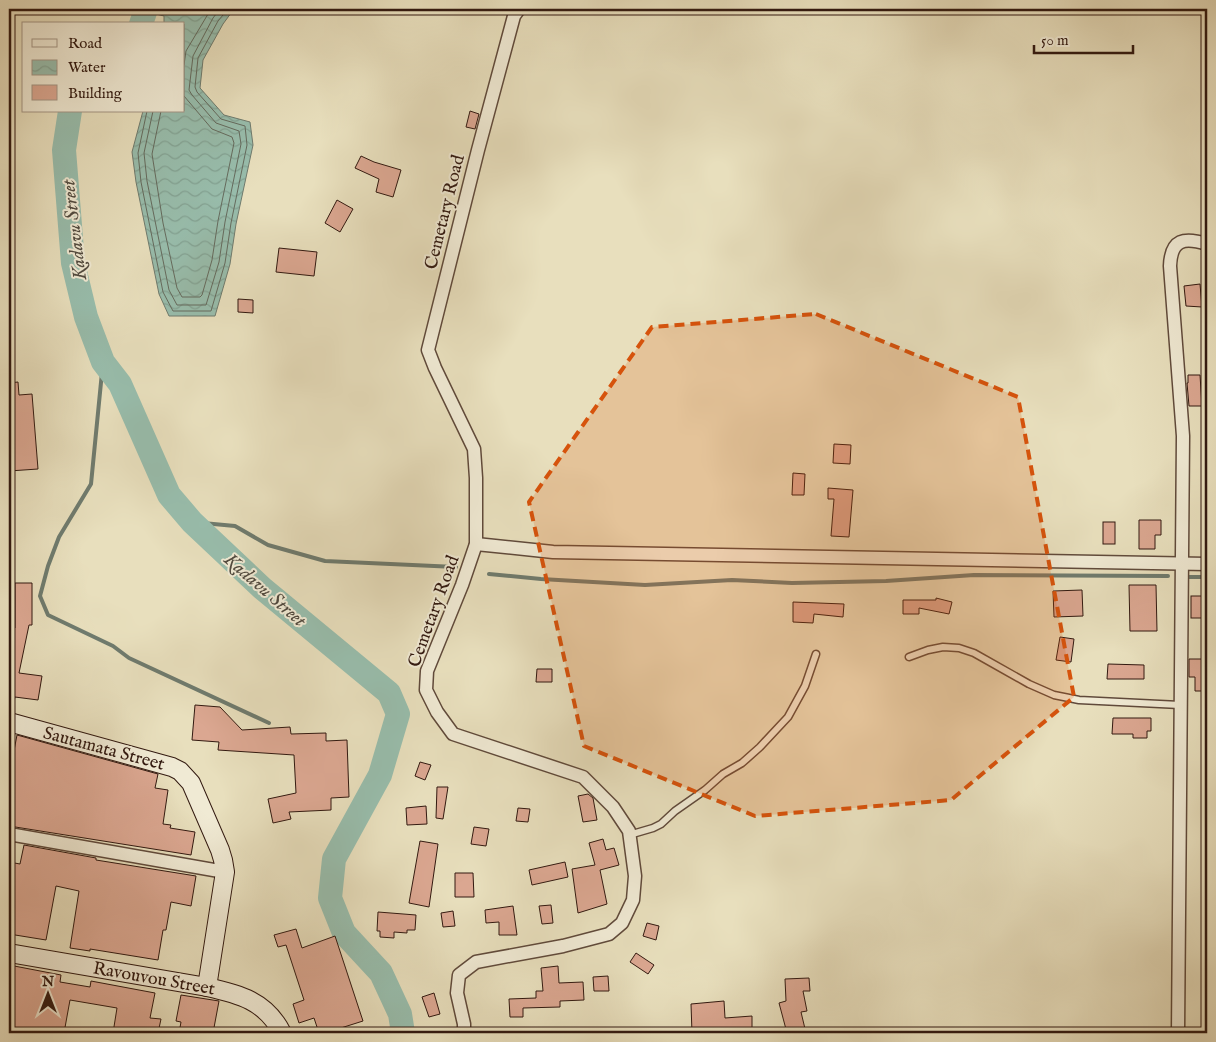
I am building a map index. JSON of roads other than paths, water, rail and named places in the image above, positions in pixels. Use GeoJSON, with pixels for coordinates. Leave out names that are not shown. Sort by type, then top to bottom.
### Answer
{"type":"FeatureCollection","features":[{"type":"Feature","properties":{"kind":"street","name":"Cemetary Road"},"geometry":{"type":"LineString","coordinates":[[464,1033],[464,1024],[457,993],[459,975],[476,962],[563,946],[609,934],[622,923],[633,900],[635,876],[629,831],[613,807],[583,778],[453,734],[437,712],[426,690],[427,671],[462,585],[476,544],[474,449],[428,350],[480,140],[514,16],[519,9]]}},
{"type":"Feature","properties":{"kind":"street"},"geometry":{"type":"LineString","coordinates":[[1178,1033],[1183,436],[1179,402],[1171,255],[1175,246],[1181,241],[1193,240],[1207,244]]}},
{"type":"Feature","properties":{"kind":"street"},"geometry":{"type":"LineString","coordinates":[[476,544],[553,552],[1207,564]]}},
{"type":"Feature","properties":{"kind":"street","name":"Sautamata Street"},"geometry":{"type":"LineString","coordinates":[[9,722],[172,766],[180,771],[191,783],[220,850],[225,872],[207,986]]}},
{"type":"Feature","properties":{"kind":"street"},"geometry":{"type":"LineString","coordinates":[[9,834],[225,872]]}},
{"type":"Feature","properties":{"kind":"street","name":"Ravouvou Street"},"geometry":{"type":"LineString","coordinates":[[9,953],[207,986],[236,993],[266,1011],[282,1033]]}},
{"type":"Feature","properties":{"kind":"lane"},"geometry":{"type":"LineString","coordinates":[[909,657],[943,647],[959,648],[974,653],[1028,684],[1054,694],[1079,700],[1180,705]]}},
{"type":"Feature","properties":{"kind":"lane"},"geometry":{"type":"LineString","coordinates":[[630,835],[661,824],[675,811],[705,790],[723,774],[742,763],[760,747],[788,718],[805,686],[816,654]]}},
{"type":"Feature","properties":{"kind":"water"},"geometry":{"type":"Polygon","coordinates":[[[136,9],[234,9],[223,24],[203,60],[200,88],[224,115],[250,122],[253,145],[236,224],[230,264],[215,316],[169,316],[159,294],[136,182],[132,152],[143,112],[185,112],[185,22],[164,22],[164,16],[136,9]]]}},
{"type":"Feature","properties":{"kind":"waterway","name":"Kadavu Street"},"geometry":{"type":"LineString","coordinates":[[142,22],[145,12]]}},
{"type":"Feature","properties":{"kind":"waterway","name":"Kadavu Street"},"geometry":{"type":"LineString","coordinates":[[70,112],[64,150],[73,263],[86,317],[103,362],[120,384],[169,495],[192,522],[262,588],[389,693],[398,714],[380,775],[334,859],[330,898],[344,933],[381,973],[400,1014],[403,1033]]}},
{"type":"Feature","properties":{"kind":"waterway"},"geometry":{"type":"LineString","coordinates":[[103,362],[91,484],[59,537],[48,566],[40,596],[48,615],[113,646],[129,658],[269,723]]}},
{"type":"Feature","properties":{"kind":"waterway"},"geometry":{"type":"LineString","coordinates":[[192,522],[235,526],[268,545],[325,561],[456,567]]}},
{"type":"Feature","properties":{"kind":"waterway"},"geometry":{"type":"LineString","coordinates":[[489,574],[645,585],[732,580],[792,583],[886,581],[974,575],[1168,576]]}},
{"type":"Feature","properties":{"kind":"waterway"},"geometry":{"type":"LineString","coordinates":[[1188,577],[1207,577]]}}]}
